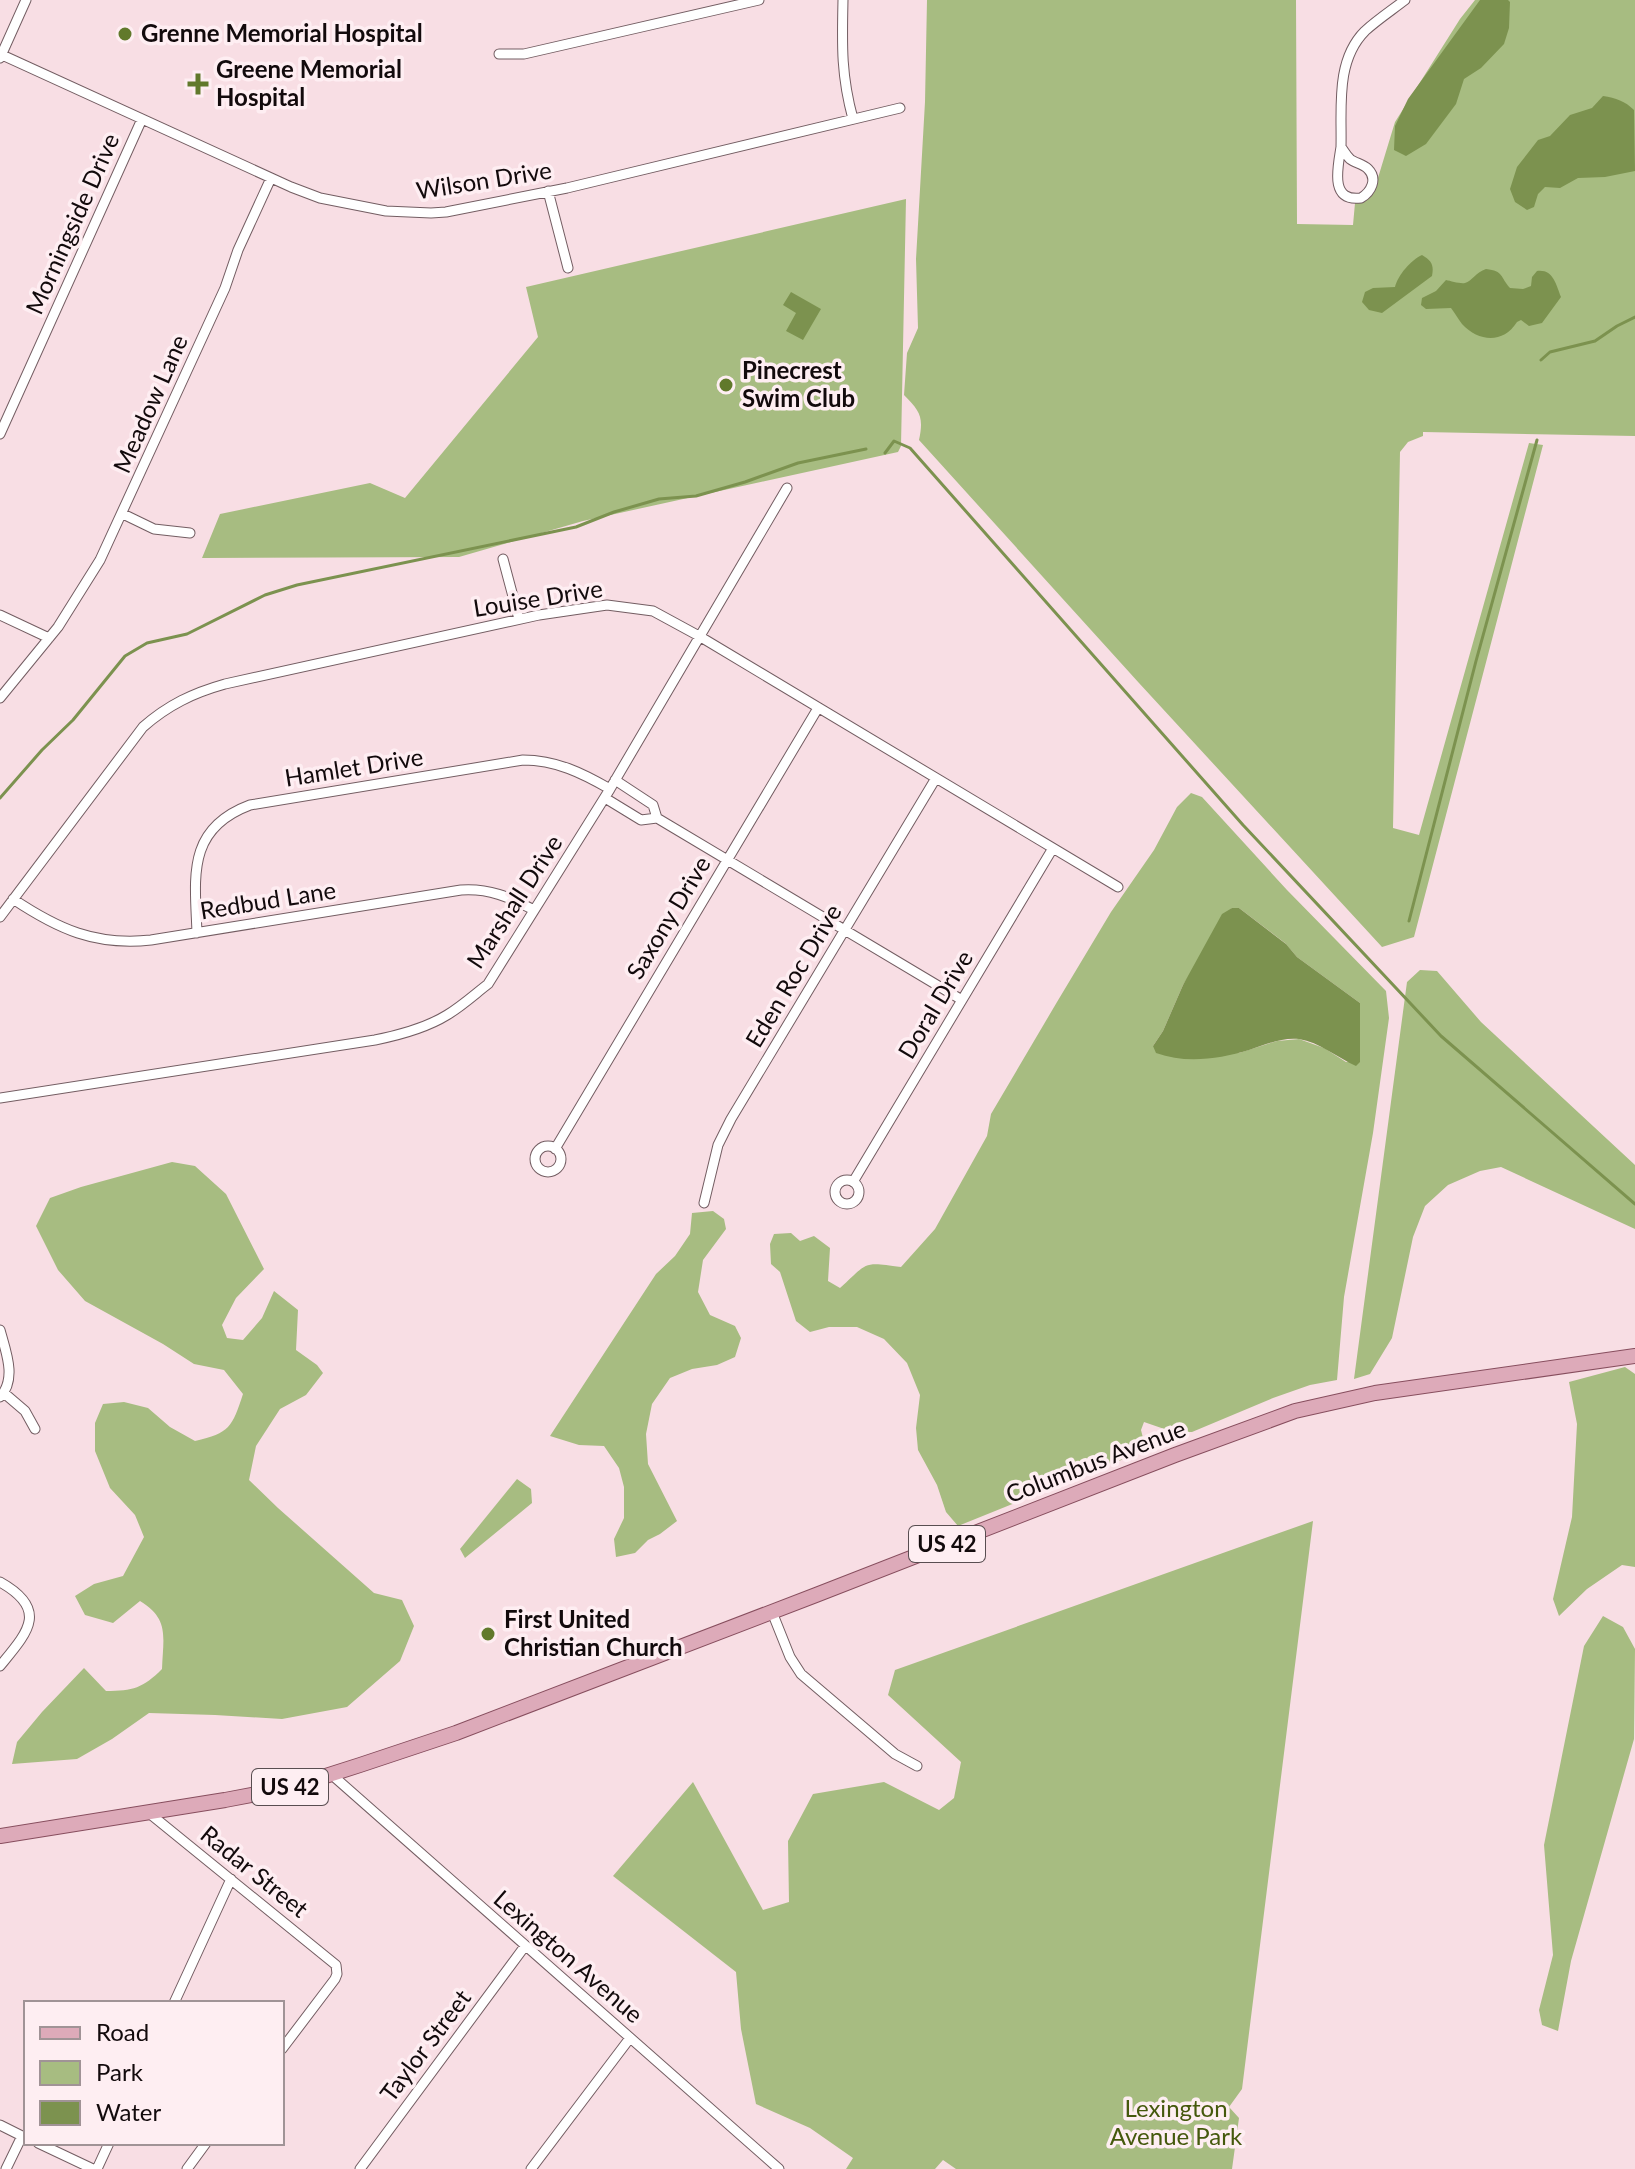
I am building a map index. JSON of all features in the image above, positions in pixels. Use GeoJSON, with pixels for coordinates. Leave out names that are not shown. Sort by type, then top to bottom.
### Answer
{"type":"FeatureCollection","features":[{"type":"Feature","properties":{"kind":"main road","name":"Columbus Avenue"},"geometry":{"type":"LineString","coordinates":[[331,1774],[456,1733],[1295,1411],[1344,1399],[1635,1356]]}},
{"type":"Feature","properties":{"kind":"main road","name":"US 42"},"geometry":{"type":"LineString","coordinates":[[0,1836],[288,1788],[331,1774]]}},
{"type":"Feature","properties":{"kind":"street"},"geometry":{"type":"LineString","coordinates":[[1,56],[26,0]]}},
{"type":"Feature","properties":{"kind":"street"},"geometry":{"type":"LineString","coordinates":[[499,54],[524,54],[720,4],[759,0]]}},
{"type":"Feature","properties":{"kind":"street"},"geometry":{"type":"LineString","coordinates":[[843,0],[842,63],[853,119]]}},
{"type":"Feature","properties":{"kind":"street"},"geometry":{"type":"LineString","coordinates":[[1341,147],[1350,158],[1371,172],[1371,190],[1361,198],[1349,198],[1337,183],[1343,82],[1349,55],[1365,31],[1405,0]]}},
{"type":"Feature","properties":{"kind":"street","name":"Wilson Drive"},"geometry":{"type":"LineString","coordinates":[[1,56],[320,198],[401,213],[471,208],[900,108]]}},
{"type":"Feature","properties":{"kind":"street","name":"Morningside Drive"},"geometry":{"type":"LineString","coordinates":[[0,434],[142,119]]}},
{"type":"Feature","properties":{"kind":"street","name":"Meadow Lane"},"geometry":{"type":"LineString","coordinates":[[0,698],[49,638],[100,560],[225,288],[238,250],[271,178]]}},
{"type":"Feature","properties":{"kind":"street"},"geometry":{"type":"LineString","coordinates":[[548,191],[568,268]]}},
{"type":"Feature","properties":{"kind":"street","name":"Marshall Drive"},"geometry":{"type":"LineString","coordinates":[[0,1098],[375,1040],[433,1023],[458,1008],[488,984],[610,789],[787,488]]}},
{"type":"Feature","properties":{"kind":"street"},"geometry":{"type":"LineString","coordinates":[[123,514],[154,529],[190,533]]}},
{"type":"Feature","properties":{"kind":"street"},"geometry":{"type":"LineString","coordinates":[[503,559],[519,619]]}},
{"type":"Feature","properties":{"kind":"street","name":"Louise Drive"},"geometry":{"type":"LineString","coordinates":[[0,917],[143,727],[177,702],[225,684],[519,619],[607,605],[653,611],[699,636],[1118,887]]}},
{"type":"Feature","properties":{"kind":"street"},"geometry":{"type":"LineString","coordinates":[[0,615],[49,638]]}},
{"type":"Feature","properties":{"kind":"street","name":"Saxony Drive"},"geometry":{"type":"LineString","coordinates":[[555,1149],[818,708]]}},
{"type":"Feature","properties":{"kind":"street","name":"Hamlet Drive"},"geometry":{"type":"LineString","coordinates":[[197,933],[195,872],[200,850],[218,823],[250,805],[523,760],[565,766],[610,789],[653,805],[657,818]]}},
{"type":"Feature","properties":{"kind":"street","name":"Eden Roc Drive"},"geometry":{"type":"LineString","coordinates":[[704,1203],[722,1137],[936,778]]}},
{"type":"Feature","properties":{"kind":"street","name":"Hamlet Drive"},"geometry":{"type":"LineString","coordinates":[[610,789],[641,820],[657,818],[962,1000]]}},
{"type":"Feature","properties":{"kind":"street","name":"Doral Drive"},"geometry":{"type":"LineString","coordinates":[[853,1182],[1053,848]]}},
{"type":"Feature","properties":{"kind":"street","name":"Redbud Lane"},"geometry":{"type":"LineString","coordinates":[[13,899],[56,926],[99,939],[138,941],[461,890],[493,892],[534,910]]}},
{"type":"Feature","properties":{"kind":"street"},"geometry":{"type":"LineString","coordinates":[[0,1330],[10,1379],[2,1395],[25,1411],[35,1429]]}},
{"type":"Feature","properties":{"kind":"street"},"geometry":{"type":"LineString","coordinates":[[0,1582],[24,1600],[29,1618],[24,1636],[0,1666]]}},
{"type":"Feature","properties":{"kind":"street"},"geometry":{"type":"LineString","coordinates":[[772,1612],[790,1657],[801,1674],[895,1754],[917,1766]]}},
{"type":"Feature","properties":{"kind":"street","name":"Lexington Avenue"},"geometry":{"type":"LineString","coordinates":[[331,1774],[779,2169]]}},
{"type":"Feature","properties":{"kind":"street","name":"Radar Street"},"geometry":{"type":"LineString","coordinates":[[149,1813],[333,1962],[337,1970],[335,1979],[284,2046]]}},
{"type":"Feature","properties":{"kind":"street"},"geometry":{"type":"LineString","coordinates":[[175,2001],[231,1879]]}},
{"type":"Feature","properties":{"kind":"street","name":"Taylor Street"},"geometry":{"type":"LineString","coordinates":[[360,2169],[525,1946]]}},
{"type":"Feature","properties":{"kind":"street"},"geometry":{"type":"LineString","coordinates":[[531,2169],[630,2038]]}},
{"type":"Feature","properties":{"kind":"street"},"geometry":{"type":"LineString","coordinates":[[0,2125],[24,2137],[6,2169]]}},
{"type":"Feature","properties":{"kind":"street"},"geometry":{"type":"LineString","coordinates":[[42,2145],[95,2169],[108,2145]]}},
{"type":"Feature","properties":{"kind":"street"},"geometry":{"type":"LineString","coordinates":[[187,2169],[205,2145]]}},
{"type":"Feature","properties":{"kind":"green space"},"geometry":{"type":"Polygon","coordinates":[[[927,0],[1296,0],[1297,224],[1353,225],[1355,203],[1366,200],[1374,191],[1395,122],[1475,0],[1635,0],[1635,436],[1423,432],[1423,436],[1408,442],[1400,452],[1393,828],[1419,835],[1529,443],[1543,445],[1414,937],[1382,947],[919,440],[919,415],[904,395],[907,353],[918,328],[916,259],[927,0]]]}},
{"type":"Feature","properties":{"kind":"green space","name":"Pinecrest Swim Club"},"geometry":{"type":"Polygon","coordinates":[[[906,199],[901,446],[898,452],[583,521],[459,557],[202,558],[220,514],[370,483],[405,498],[538,337],[526,287],[906,199]]]}},
{"type":"Feature","properties":{"kind":"green space"},"geometry":{"type":"Polygon","coordinates":[[[1191,793],[1202,797],[1386,991],[1389,1018],[1373,1133],[1344,1297],[1337,1380],[1310,1385],[1273,1398],[1192,1432],[1173,1432],[1144,1422],[1141,1430],[1146,1450],[958,1526],[946,1512],[937,1485],[918,1450],[916,1428],[920,1395],[907,1363],[884,1339],[857,1327],[829,1327],[810,1332],[796,1321],[780,1272],[771,1264],[770,1244],[774,1234],[791,1233],[800,1241],[814,1236],[830,1248],[828,1281],[840,1288],[866,1266],[901,1267],[935,1229],[987,1136],[991,1114],[1111,912],[1154,850],[1177,807],[1191,793]],[[1232,908],[1183,985],[1153,1046],[1239,1053],[1277,1041],[1299,1039],[1324,1048],[1346,1062],[1360,1061],[1360,1003],[1297,957],[1285,943],[1239,908],[1232,908]]]}},
{"type":"Feature","properties":{"kind":"green space"},"geometry":{"type":"Polygon","coordinates":[[[1420,970],[1437,971],[1481,1022],[1635,1165],[1635,1229],[1501,1167],[1480,1171],[1448,1185],[1425,1206],[1413,1237],[1392,1338],[1370,1374],[1354,1379],[1407,982],[1420,970]]]}},
{"type":"Feature","properties":{"kind":"green space"},"geometry":{"type":"Polygon","coordinates":[[[172,1162],[195,1166],[226,1194],[264,1269],[236,1298],[222,1325],[227,1338],[243,1340],[262,1318],[274,1291],[298,1310],[296,1350],[323,1373],[306,1395],[280,1409],[256,1446],[249,1480],[374,1593],[402,1600],[414,1626],[400,1661],[347,1707],[282,1719],[149,1713],[77,1759],[12,1764],[17,1742],[84,1668],[106,1691],[137,1687],[162,1669],[163,1630],[150,1608],[140,1601],[113,1623],[85,1615],[75,1596],[94,1584],[123,1576],[144,1537],[135,1515],[110,1488],[95,1451],[95,1423],[103,1404],[124,1402],[148,1408],[170,1427],[195,1441],[216,1435],[228,1427],[243,1394],[224,1370],[194,1364],[85,1301],[58,1270],[36,1226],[50,1198],[172,1162]]]}},
{"type":"Feature","properties":{"kind":"green space"},"geometry":{"type":"Polygon","coordinates":[[[713,1211],[724,1219],[726,1229],[703,1260],[698,1292],[710,1315],[735,1326],[741,1338],[735,1357],[670,1378],[652,1404],[646,1434],[648,1464],[677,1521],[648,1540],[635,1553],[616,1557],[614,1539],[624,1518],[624,1487],[619,1468],[604,1446],[579,1445],[550,1436],[656,1274],[675,1256],[690,1234],[692,1213],[713,1211]]]}},
{"type":"Feature","properties":{"kind":"green space"},"geometry":{"type":"Polygon","coordinates":[[[1625,1367],[1635,1374],[1635,1567],[1622,1565],[1587,1589],[1559,1616],[1553,1599],[1572,1517],[1577,1424],[1569,1382],[1625,1367]]]}},
{"type":"Feature","properties":{"kind":"green space"},"geometry":{"type":"Polygon","coordinates":[[[517,1479],[531,1489],[532,1503],[465,1558],[460,1549],[517,1479]]]}},
{"type":"Feature","properties":{"kind":"green space","name":"Lexington Avenue Park"},"geometry":{"type":"Polygon","coordinates":[[[1313,1521],[1242,2089],[1229,2107],[1239,2118],[1232,2169],[956,2169],[943,2160],[935,2169],[846,2169],[853,2158],[810,2128],[756,2104],[741,2029],[736,1972],[613,1876],[693,1782],[763,1910],[789,1902],[788,1841],[813,1794],[884,1782],[939,1810],[954,1798],[961,1762],[888,1695],[895,1670],[1313,1521]]]}},
{"type":"Feature","properties":{"kind":"green space"},"geometry":{"type":"Polygon","coordinates":[[[1603,1616],[1623,1627],[1635,1649],[1634,1739],[1571,1961],[1558,2031],[1542,2025],[1539,2010],[1553,1955],[1544,1845],[1584,1646],[1603,1616]]]}},
{"type":"Feature","properties":{"kind":"water"},"geometry":{"type":"Polygon","coordinates":[[[1480,0],[1510,2],[1509,28],[1504,44],[1481,68],[1464,79],[1456,104],[1426,144],[1406,156],[1394,150],[1395,126],[1408,99],[1480,0]]]}},
{"type":"Feature","properties":{"kind":"water"},"geometry":{"type":"Polygon","coordinates":[[[1603,96],[1620,100],[1634,110],[1635,171],[1578,178],[1560,188],[1545,187],[1538,194],[1534,207],[1527,210],[1515,202],[1510,189],[1517,167],[1538,140],[1550,136],[1570,115],[1592,108],[1603,96]]]}},
{"type":"Feature","properties":{"kind":"water"},"geometry":{"type":"Polygon","coordinates":[[[1422,255],[1432,264],[1432,276],[1382,313],[1369,310],[1362,302],[1365,292],[1373,288],[1395,287],[1406,268],[1422,255]]]}},
{"type":"Feature","properties":{"kind":"water"},"geometry":{"type":"Polygon","coordinates":[[[1486,269],[1499,273],[1510,288],[1523,289],[1531,286],[1532,277],[1537,271],[1547,272],[1561,297],[1542,323],[1529,326],[1521,320],[1505,334],[1491,338],[1469,330],[1451,308],[1426,309],[1421,305],[1422,298],[1436,291],[1446,280],[1465,283],[1486,269]]]}},
{"type":"Feature","properties":{"kind":"water"},"geometry":{"type":"Polygon","coordinates":[[[791,292],[821,309],[803,340],[786,331],[796,313],[783,305],[791,292]]]}},
{"type":"Feature","properties":{"kind":"water"},"geometry":{"type":"Polygon","coordinates":[[[1239,908],[1286,944],[1297,957],[1360,1003],[1360,1062],[1356,1066],[1299,1039],[1280,1040],[1214,1058],[1179,1058],[1156,1053],[1153,1046],[1183,985],[1222,914],[1239,908]]]}},
{"type":"Feature","properties":{"kind":"waterway"},"geometry":{"type":"LineString","coordinates":[[1541,360],[1550,352],[1595,341],[1635,317]]}},
{"type":"Feature","properties":{"kind":"waterway"},"geometry":{"type":"LineString","coordinates":[[1409,921],[1537,440]]}},
{"type":"Feature","properties":{"kind":"waterway"},"geometry":{"type":"LineString","coordinates":[[885,453],[894,441],[910,448],[1243,825],[1441,1036],[1635,1204]]}},
{"type":"Feature","properties":{"kind":"waterway"},"geometry":{"type":"LineString","coordinates":[[0,798],[73,720],[125,656],[147,643],[187,634],[265,595],[297,585],[576,527],[659,499],[696,496],[798,463],[866,449]]}},
{"type":"Feature","properties":{"kind":"place","name":"Grenne Memorial Hospital"},"geometry":{"type":"Point","coordinates":[125,34]}},
{"type":"Feature","properties":{"kind":"place","name":"Greene Memorial Hospital"},"geometry":{"type":"Point","coordinates":[198,84]}},
{"type":"Feature","properties":{"kind":"place","name":"Pinecrest Swim Club"},"geometry":{"type":"Point","coordinates":[726,385]}},
{"type":"Feature","properties":{"kind":"place","name":"First United Christian Church"},"geometry":{"type":"Point","coordinates":[488,1634]}}]}
